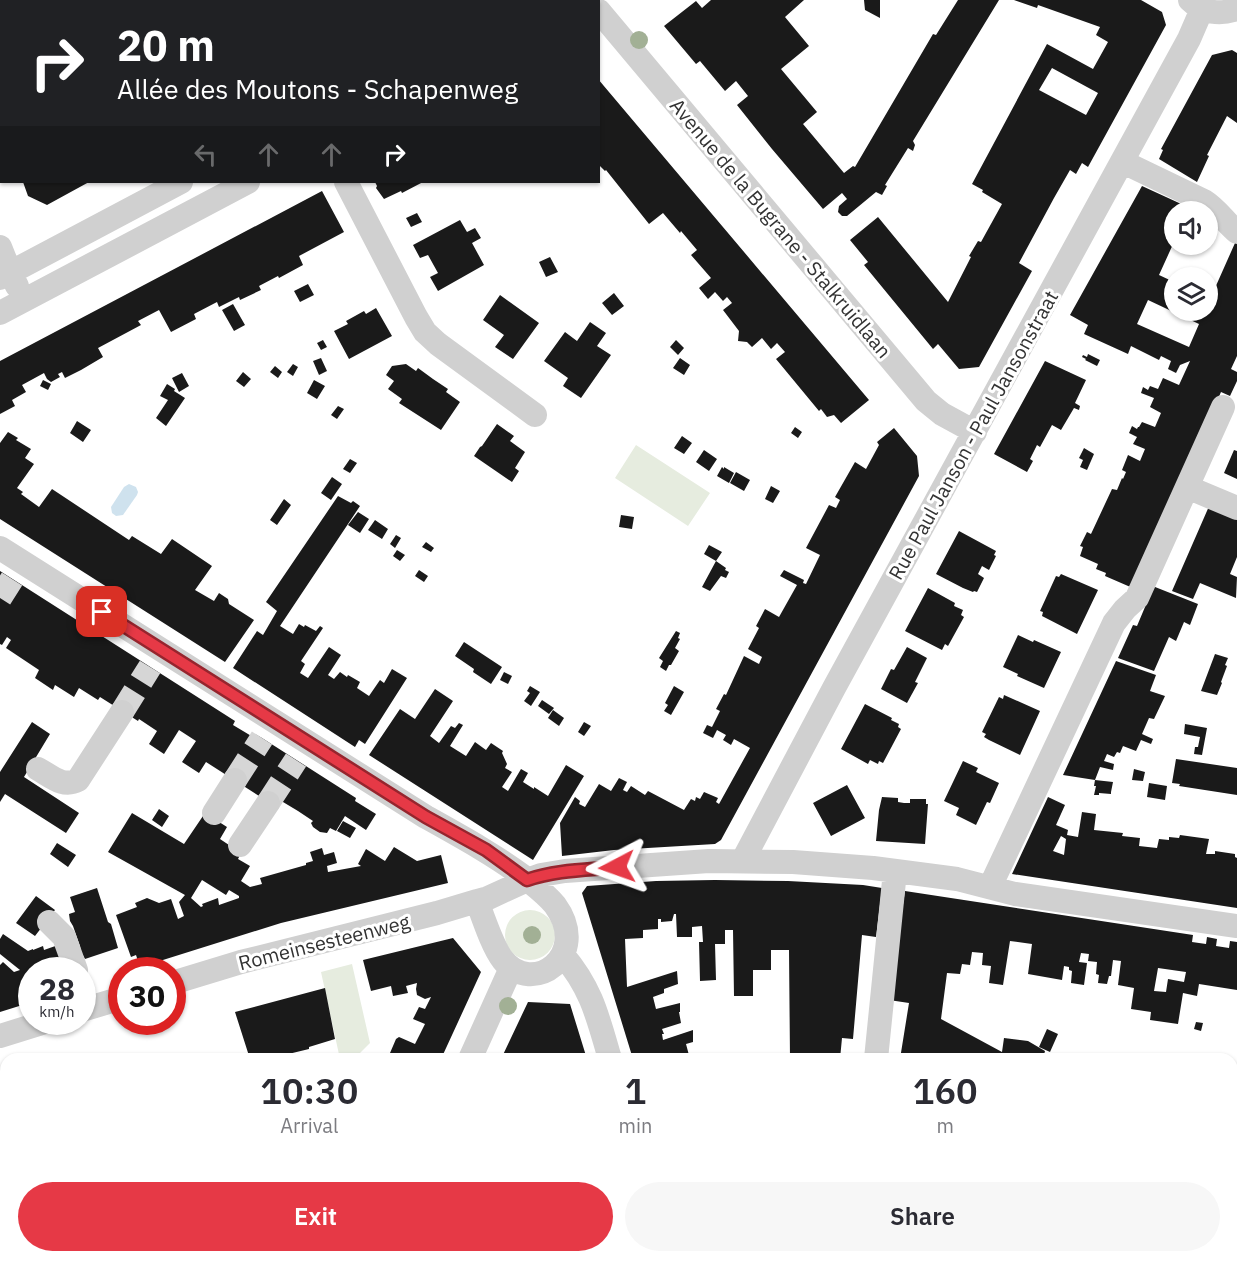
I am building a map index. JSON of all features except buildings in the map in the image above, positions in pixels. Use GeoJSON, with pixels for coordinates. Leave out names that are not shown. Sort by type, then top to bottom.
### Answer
{"type":"FeatureCollection","features":[{"type":"Feature","properties":{"kind":"street"},"geometry":{"type":"LineString","coordinates":[[1196,4],[1220,13],[1237,9]]}},
{"type":"Feature","properties":{"kind":"street","name":"Rue Paul Janson - Paul Jansonstraat"},"geometry":{"type":"LineString","coordinates":[[743,860],[834,688],[1189,39],[1196,4]]}},
{"type":"Feature","properties":{"kind":"street","name":"Avenue de la Bugrane - Stalkruidlaan"},"geometry":{"type":"LineString","coordinates":[[602,7],[926,401],[942,414],[975,432]]}},
{"type":"Feature","properties":{"kind":"street"},"geometry":{"type":"LineString","coordinates":[[1123,162],[1213,206],[1237,232]]}},
{"type":"Feature","properties":{"kind":"street"},"geometry":{"type":"LineString","coordinates":[[5,275],[178,183]]}},
{"type":"Feature","properties":{"kind":"street"},"geometry":{"type":"LineString","coordinates":[[0,314],[246,183]]}},
{"type":"Feature","properties":{"kind":"street"},"geometry":{"type":"LineString","coordinates":[[347,183],[425,332],[438,344],[536,415]]}},
{"type":"Feature","properties":{"kind":"street"},"geometry":{"type":"LineString","coordinates":[[0,247],[5,275],[24,300]]}},
{"type":"Feature","properties":{"kind":"street"},"geometry":{"type":"LineString","coordinates":[[990,887],[1114,623],[1137,598],[1223,407]]}},
{"type":"Feature","properties":{"kind":"street"},"geometry":{"type":"LineString","coordinates":[[1187,487],[1237,508]]}},
{"type":"Feature","properties":{"kind":"street"},"geometry":{"type":"LineString","coordinates":[[0,548],[17,570],[302,751],[486,850],[544,893],[556,907],[567,931],[567,943],[563,955],[555,965],[544,972],[522,973],[511,968],[497,951],[477,901]]}},
{"type":"Feature","properties":{"kind":"street"},"geometry":{"type":"LineString","coordinates":[[38,768],[62,782],[73,783],[78,780],[122,712]]}},
{"type":"Feature","properties":{"kind":"street"},"geometry":{"type":"LineString","coordinates":[[214,813],[235,780]]}},
{"type":"Feature","properties":{"kind":"street"},"geometry":{"type":"LineString","coordinates":[[240,845],[268,802]]}},
{"type":"Feature","properties":{"kind":"street","name":"Romeinsesteenweg"},"geometry":{"type":"LineString","coordinates":[[186,979],[241,962],[436,913],[499,894],[541,875],[565,871],[709,861],[793,862],[895,871],[957,879],[1015,894],[1237,926]]}},
{"type":"Feature","properties":{"kind":"street"},"geometry":{"type":"LineString","coordinates":[[877,1053],[895,871]]}},
{"type":"Feature","properties":{"kind":"street"},"geometry":{"type":"LineString","coordinates":[[49,922],[64,937],[71,957]]}},
{"type":"Feature","properties":{"kind":"street"},"geometry":{"type":"LineString","coordinates":[[563,955],[580,977],[593,1002],[608,1053]]}},
{"type":"Feature","properties":{"kind":"street"},"geometry":{"type":"LineString","coordinates":[[473,1053],[511,968]]}},
{"type":"Feature","properties":{"kind":"street"},"geometry":{"type":"LineString","coordinates":[[0,1036],[18,1030]]}},
{"type":"Feature","properties":{"kind":"shaded area"},"geometry":{"type":"Polygon","coordinates":[[[636,445],[710,493],[688,526],[615,478],[636,445]]]}},
{"type":"Feature","properties":{"kind":"shaded area"},"geometry":{"type":"Polygon","coordinates":[[[530,910],[548,917],[555,935],[548,953],[530,960],[512,953],[505,935],[512,917],[530,910]]]}},
{"type":"Feature","properties":{"kind":"shaded area"},"geometry":{"type":"Polygon","coordinates":[[[352,964],[370,1043],[360,1053],[339,1053],[321,972],[352,964]]]}},
{"type":"Feature","properties":{"kind":"water"},"geometry":{"type":"Polygon","coordinates":[[[129,484],[136,487],[137,495],[123,515],[116,516],[112,513],[111,507],[124,487],[129,484]]]}},
{"type":"Feature","properties":{"kind":"tunnel"},"geometry":{"type":"LineString","coordinates":[[0,598],[12,579]]}},
{"type":"Feature","properties":{"kind":"tunnel"},"geometry":{"type":"LineString","coordinates":[[122,712],[150,667]]}},
{"type":"Feature","properties":{"kind":"tunnel"},"geometry":{"type":"LineString","coordinates":[[235,780],[262,738]]}},
{"type":"Feature","properties":{"kind":"tunnel"},"geometry":{"type":"LineString","coordinates":[[268,803],[296,760]]}},
{"type":"Feature","properties":{"kind":"route"},"geometry":{"type":"LineString","coordinates":[[102,612],[426,817],[486,850],[527,880],[565,871],[617,867]]}}]}
